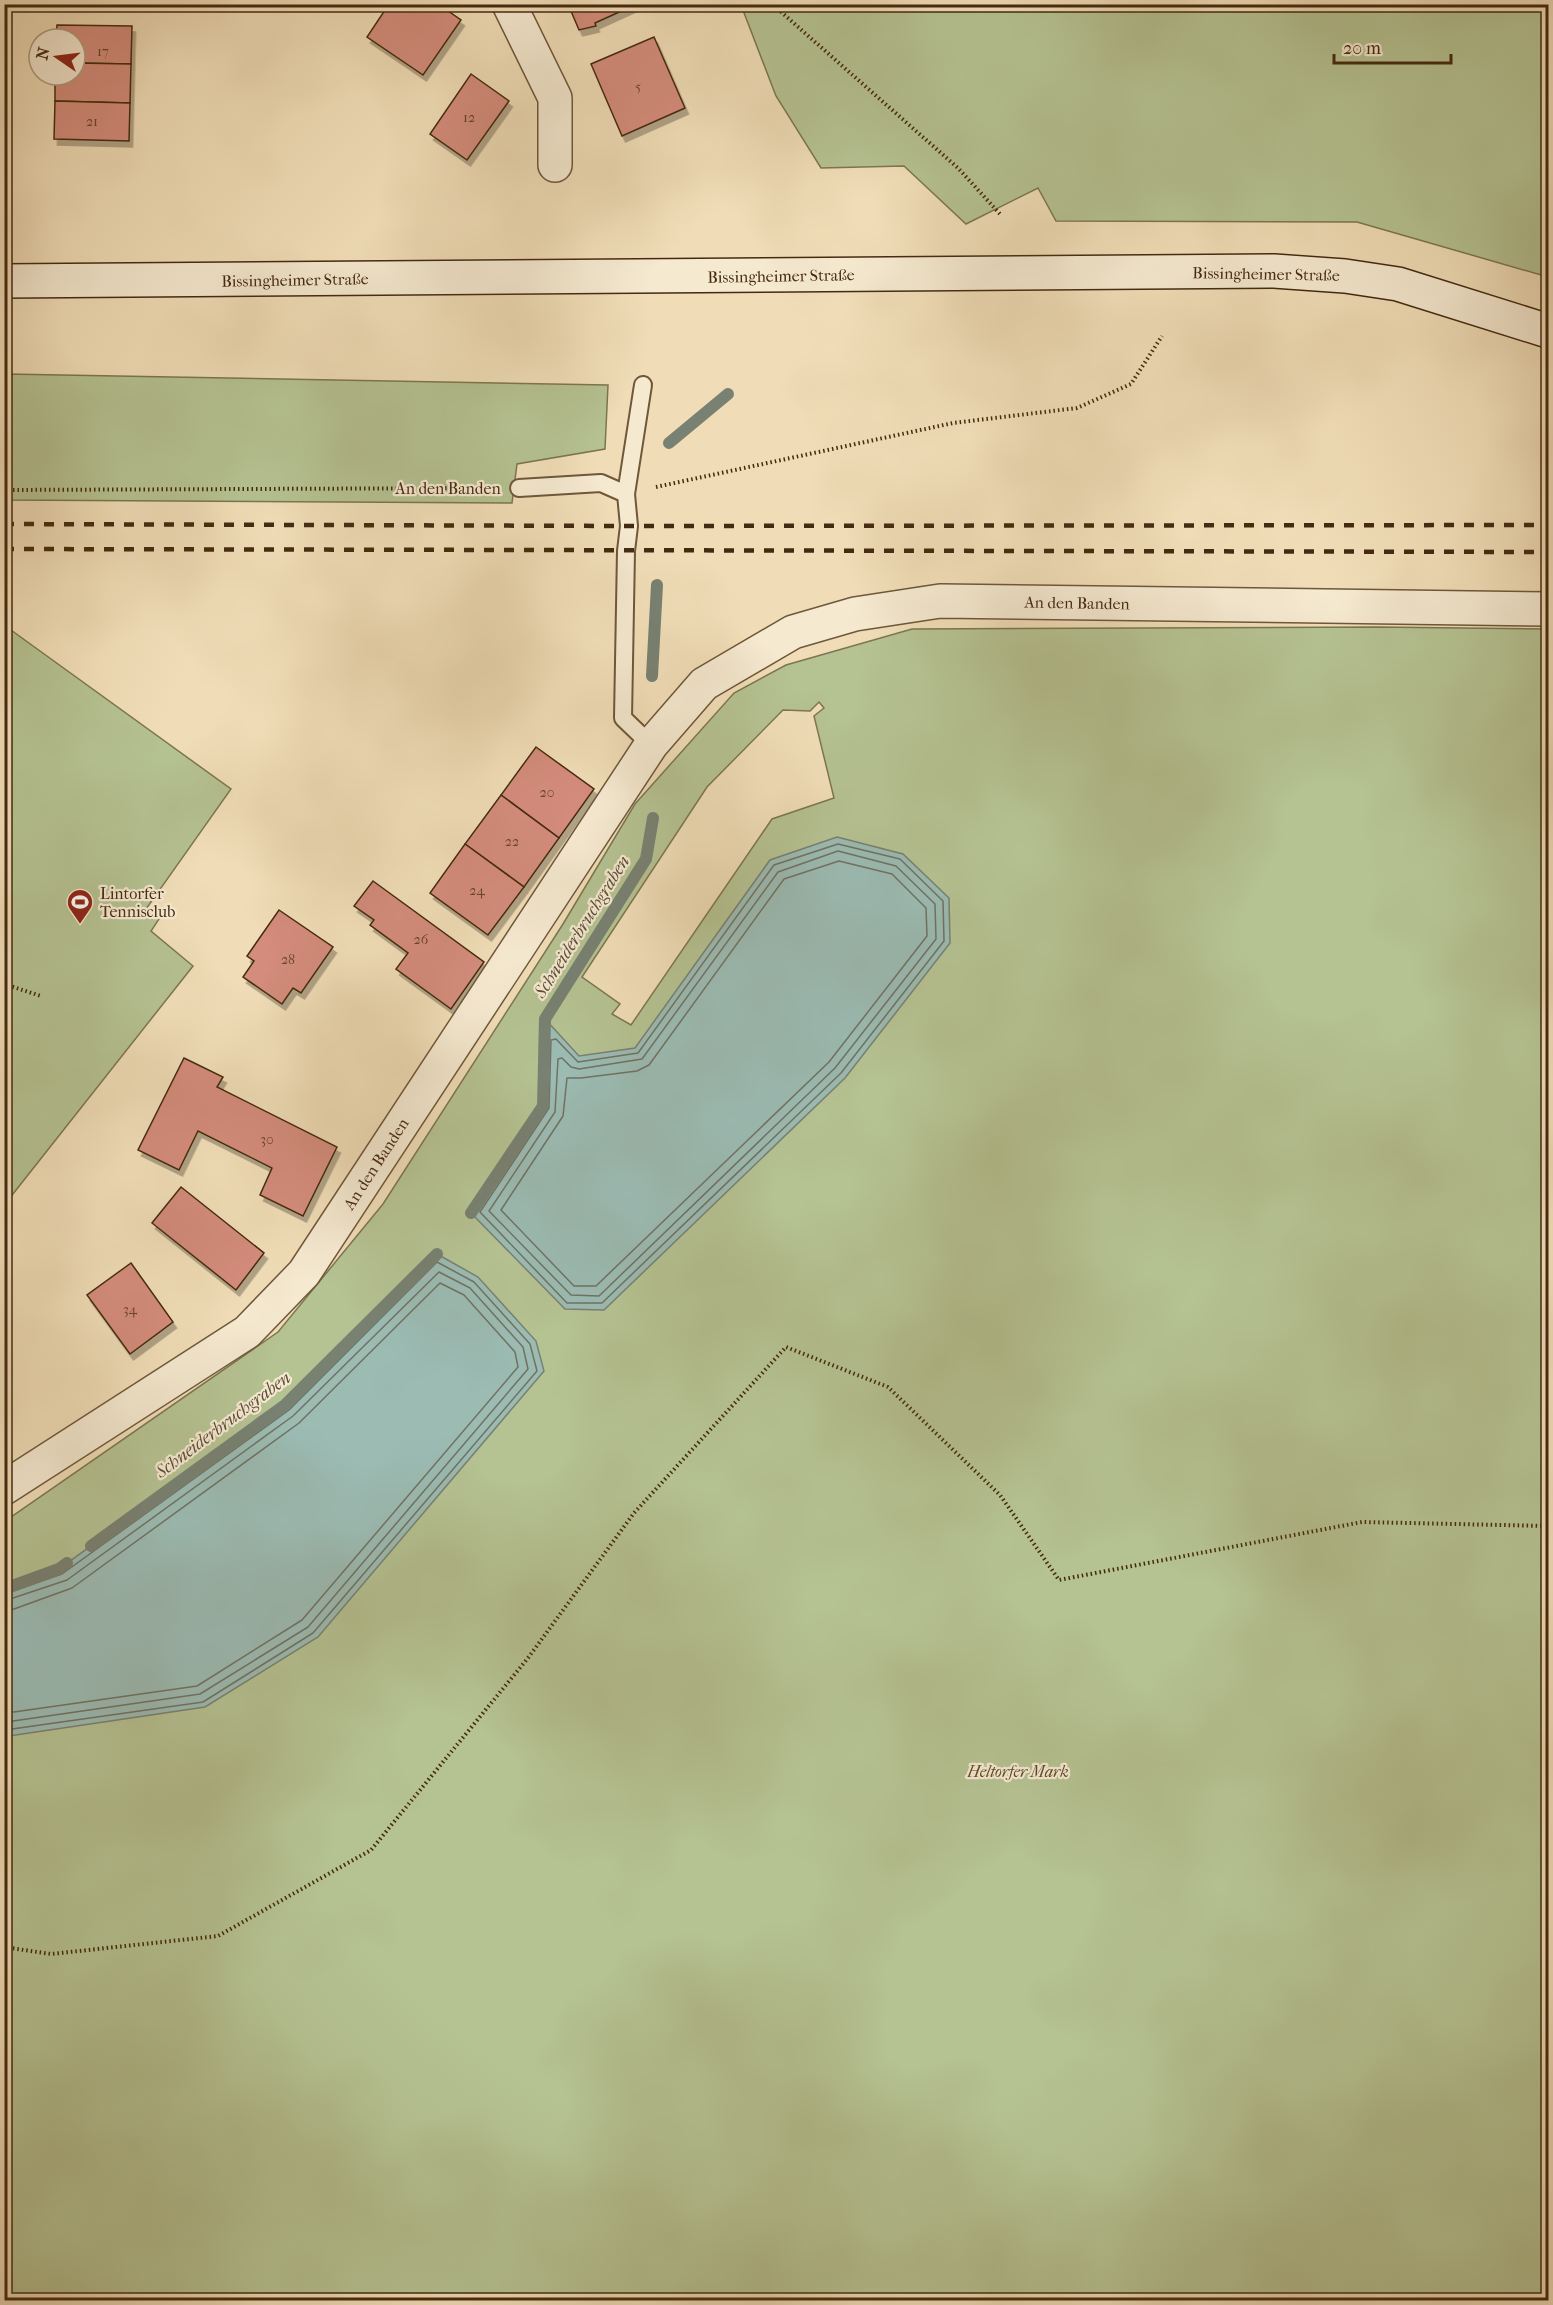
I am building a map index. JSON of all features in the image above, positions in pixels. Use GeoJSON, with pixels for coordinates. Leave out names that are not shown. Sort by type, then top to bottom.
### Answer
{"type":"FeatureCollection","features":[{"type":"Feature","properties":{"kind":"street"},"geometry":{"type":"LineString","coordinates":[[509,4],[555,98],[555,165]]}},
{"type":"Feature","properties":{"kind":"street","name":"Bissingheimer Straße"},"geometry":{"type":"LineString","coordinates":[[4,281],[1274,271],[1345,276],[1398,284],[1548,331]]}},
{"type":"Feature","properties":{"kind":"street","name":"An den Banden"},"geometry":{"type":"LineString","coordinates":[[4,1488],[247,1332],[304,1273],[651,745],[704,684],[793,632],[855,614],[940,601],[1548,609]]}},
{"type":"Feature","properties":{"kind":"lane"},"geometry":{"type":"LineString","coordinates":[[643,385],[626,494],[629,526],[626,551],[623,718],[651,745]]}},
{"type":"Feature","properties":{"kind":"lane","name":"An den Banden"},"geometry":{"type":"LineString","coordinates":[[519,488],[601,483],[626,494]]}},
{"type":"Feature","properties":{"kind":"path"},"geometry":{"type":"LineString","coordinates":[[776,4],[780,11],[958,168],[1000,214]]}},
{"type":"Feature","properties":{"kind":"path"},"geometry":{"type":"LineString","coordinates":[[626,494],[953,423],[1077,408],[1131,384],[1162,336]]}},
{"type":"Feature","properties":{"kind":"path","name":"An den Banden"},"geometry":{"type":"LineString","coordinates":[[4,490],[519,488]]}},
{"type":"Feature","properties":{"kind":"path"},"geometry":{"type":"LineString","coordinates":[[4,984],[41,996]]}},
{"type":"Feature","properties":{"kind":"path"},"geometry":{"type":"LineString","coordinates":[[4,1947],[51,1954],[218,1936],[371,1850],[528,1658],[634,1513],[786,1347],[888,1387],[1000,1495],[1059,1580],[1362,1522],[1548,1526]]}},
{"type":"Feature","properties":{"kind":"green space"},"geometry":{"type":"Polygon","coordinates":[[[741,5],[1548,5],[1548,277],[1357,222],[1056,221],[1038,188],[966,224],[904,166],[821,168],[776,96],[741,5]]]}},
{"type":"Feature","properties":{"kind":"green space"},"geometry":{"type":"Polygon","coordinates":[[[5,374],[608,385],[605,449],[517,464],[512,503],[5,500],[5,374]]]}},
{"type":"Feature","properties":{"kind":"green space","name":"Lintorfer Tennisclub"},"geometry":{"type":"Polygon","coordinates":[[[4,625],[231,789],[146,909],[159,919],[151,931],[193,966],[5,1204],[4,625]]]}},
{"type":"Feature","properties":{"kind":"green space","name":"Heltorfer Mark"},"geometry":{"type":"Polygon","coordinates":[[[1377,627],[1548,629],[1548,2300],[5,2300],[4,1522],[278,1332],[383,1204],[563,924],[635,804],[734,693],[786,665],[912,629],[1377,627]],[[819,702],[810,711],[783,710],[707,787],[582,977],[620,1004],[612,1014],[631,1025],[772,819],[834,798],[814,716],[824,708],[819,702]]]}},
{"type":"Feature","properties":{"kind":"water"},"geometry":{"type":"Polygon","coordinates":[[[837,837],[903,854],[949,898],[950,943],[845,1078],[604,1310],[565,1309],[471,1213],[543,1106],[545,1019],[579,1056],[635,1048],[770,860],[837,837]]]}},
{"type":"Feature","properties":{"kind":"water"},"geometry":{"type":"Polygon","coordinates":[[[437,1254],[478,1277],[536,1341],[544,1371],[318,1637],[205,1707],[9,1736],[4,1731],[5,1589],[59,1569],[285,1405],[437,1254]]]}},
{"type":"Feature","properties":{"kind":"building"},"geometry":{"type":"Polygon","coordinates":[[[389,4],[438,4],[461,20],[423,75],[367,37],[389,4]]]}},
{"type":"Feature","properties":{"kind":"building"},"geometry":{"type":"Polygon","coordinates":[[[568,4],[637,4],[595,23],[596,26],[579,30],[568,4]]]}},
{"type":"Feature","properties":{"kind":"building"},"geometry":{"type":"Polygon","coordinates":[[[57,25],[132,26],[131,64],[87,63],[87,27],[57,27],[57,25]]]}},
{"type":"Feature","properties":{"kind":"building"},"geometry":{"type":"Polygon","coordinates":[[[654,37],[685,108],[622,136],[591,64],[654,37]]]}},
{"type":"Feature","properties":{"kind":"building"},"geometry":{"type":"Polygon","coordinates":[[[87,63],[131,64],[130,103],[55,101],[55,87],[87,87],[87,63]]]}},
{"type":"Feature","properties":{"kind":"building"},"geometry":{"type":"Polygon","coordinates":[[[471,74],[509,101],[467,160],[430,134],[471,74]]]}},
{"type":"Feature","properties":{"kind":"building"},"geometry":{"type":"Polygon","coordinates":[[[55,101],[130,103],[129,141],[54,139],[55,101]]]}},
{"type":"Feature","properties":{"kind":"building"},"geometry":{"type":"Polygon","coordinates":[[[536,747],[594,789],[559,838],[501,795],[536,747]]]}},
{"type":"Feature","properties":{"kind":"building"},"geometry":{"type":"Polygon","coordinates":[[[501,795],[559,838],[524,887],[465,844],[501,795]]]}},
{"type":"Feature","properties":{"kind":"building"},"geometry":{"type":"Polygon","coordinates":[[[465,844],[524,887],[488,935],[430,893],[465,844]]]}},
{"type":"Feature","properties":{"kind":"building"},"geometry":{"type":"Polygon","coordinates":[[[373,881],[484,962],[451,1009],[396,969],[408,953],[370,925],[374,920],[354,906],[373,881]]]}},
{"type":"Feature","properties":{"kind":"building"},"geometry":{"type":"Polygon","coordinates":[[[279,910],[333,947],[301,993],[293,988],[282,1004],[243,977],[254,961],[247,956],[279,910]]]}},
{"type":"Feature","properties":{"kind":"building"},"geometry":{"type":"Polygon","coordinates":[[[184,1058],[223,1077],[217,1087],[337,1147],[303,1216],[260,1195],[272,1168],[198,1131],[179,1170],[138,1150],[184,1058]]]}},
{"type":"Feature","properties":{"kind":"building"},"geometry":{"type":"Polygon","coordinates":[[[181,1187],[264,1253],[236,1290],[152,1223],[181,1187]]]}},
{"type":"Feature","properties":{"kind":"building"},"geometry":{"type":"Polygon","coordinates":[[[131,1263],[173,1322],[130,1354],[87,1295],[131,1263]]]}},
{"type":"Feature","properties":{"kind":"waterway","name":"Schneiderbruchgraben"},"geometry":{"type":"LineString","coordinates":[[669,443],[728,394]]}},
{"type":"Feature","properties":{"kind":"waterway","name":"Schneiderbruchgraben"},"geometry":{"type":"LineString","coordinates":[[652,676],[657,585]]}},
{"type":"Feature","properties":{"kind":"waterway","name":"Schneiderbruchgraben"},"geometry":{"type":"LineString","coordinates":[[471,1213],[543,1106],[545,1019],[646,859],[653,818]]}},
{"type":"Feature","properties":{"kind":"waterway","name":"Schneiderbruchgraben"},"geometry":{"type":"LineString","coordinates":[[91,1546],[285,1405],[437,1254]]}},
{"type":"Feature","properties":{"kind":"waterway","name":"Schneiderbruchgraben"},"geometry":{"type":"LineString","coordinates":[[4,1589],[59,1569],[67,1563]]}},
{"type":"Feature","properties":{"kind":"railway"},"geometry":{"type":"LineString","coordinates":[[4,524],[1548,525]]}},
{"type":"Feature","properties":{"kind":"railway"},"geometry":{"type":"LineString","coordinates":[[4,549],[1548,552]]}},
{"type":"Feature","properties":{"kind":"place","name":"Lintorfer Tennisclub"},"geometry":{"type":"Point","coordinates":[80,925]}}]}
